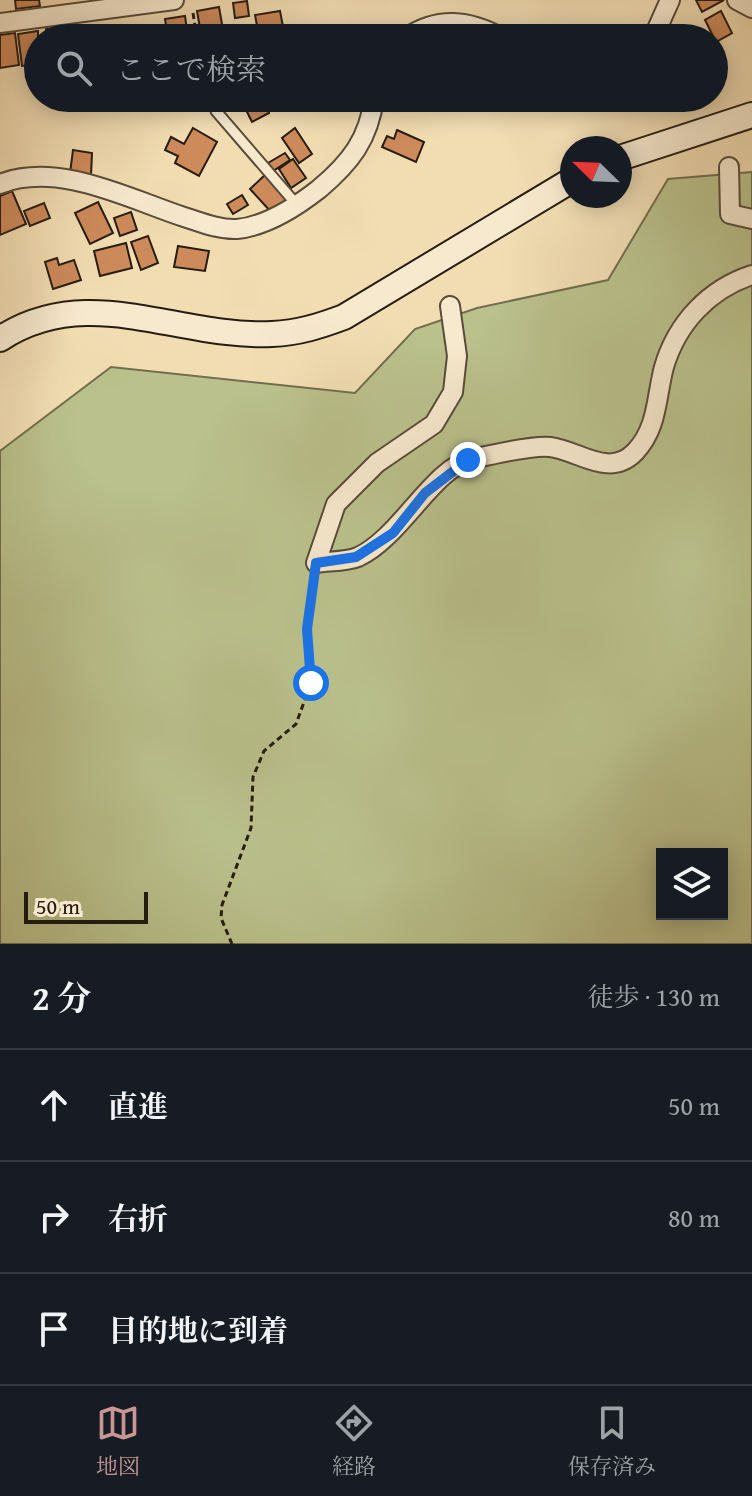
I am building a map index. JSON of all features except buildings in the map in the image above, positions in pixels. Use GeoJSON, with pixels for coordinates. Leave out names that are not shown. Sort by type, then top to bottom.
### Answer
{"type":"FeatureCollection","features":[{"type":"Feature","properties":{"kind":"street"},"geometry":{"type":"LineString","coordinates":[[0,23],[174,0]]}},
{"type":"Feature","properties":{"kind":"street"},"geometry":{"type":"LineString","coordinates":[[659,24],[670,0]]}},
{"type":"Feature","properties":{"kind":"street"},"geometry":{"type":"LineString","coordinates":[[737,0],[752,8]]}},
{"type":"Feature","properties":{"kind":"street"},"geometry":{"type":"LineString","coordinates":[[438,24],[454,21],[467,24]]}},
{"type":"Feature","properties":{"kind":"street"},"geometry":{"type":"LineString","coordinates":[[0,184],[44,177],[69,179],[209,225],[237,229],[268,220],[297,205],[342,170],[362,145],[370,112]]}},
{"type":"Feature","properties":{"kind":"street"},"geometry":{"type":"LineString","coordinates":[[632,154],[752,115]]}},
{"type":"Feature","properties":{"kind":"street"},"geometry":{"type":"LineString","coordinates":[[729,167],[730,214],[752,219]]}},
{"type":"Feature","properties":{"kind":"street"},"geometry":{"type":"LineString","coordinates":[[0,339],[46,318],[89,311],[269,335],[307,331],[344,317],[560,187]]}},
{"type":"Feature","properties":{"kind":"street"},"geometry":{"type":"LineString","coordinates":[[450,306],[457,356],[453,392],[434,424],[377,463],[336,504],[316,563],[356,557],[393,533],[425,493],[468,460],[549,446],[589,461],[615,464],[634,453],[653,426],[665,365],[686,319],[726,284],[752,275]]}},
{"type":"Feature","properties":{"kind":"lane"},"geometry":{"type":"LineString","coordinates":[[217,112],[297,205]]}},
{"type":"Feature","properties":{"kind":"path"},"geometry":{"type":"LineString","coordinates":[[193,13],[195,24]]}},
{"type":"Feature","properties":{"kind":"path"},"geometry":{"type":"LineString","coordinates":[[232,944],[221,918],[222,905],[251,828],[253,777],[264,751],[296,724],[311,683],[307,629],[316,563]]}},
{"type":"Feature","properties":{"kind":"green space"},"geometry":{"type":"Polygon","coordinates":[[[752,172],[752,944],[0,944],[0,451],[111,367],[355,393],[415,329],[477,308],[608,280],[668,179],[752,172]]]}},
{"type":"Feature","properties":{"kind":"route"},"geometry":{"type":"LineString","coordinates":[[311,683],[307,629],[316,563],[356,557],[393,533],[425,493],[468,460]]}}]}
